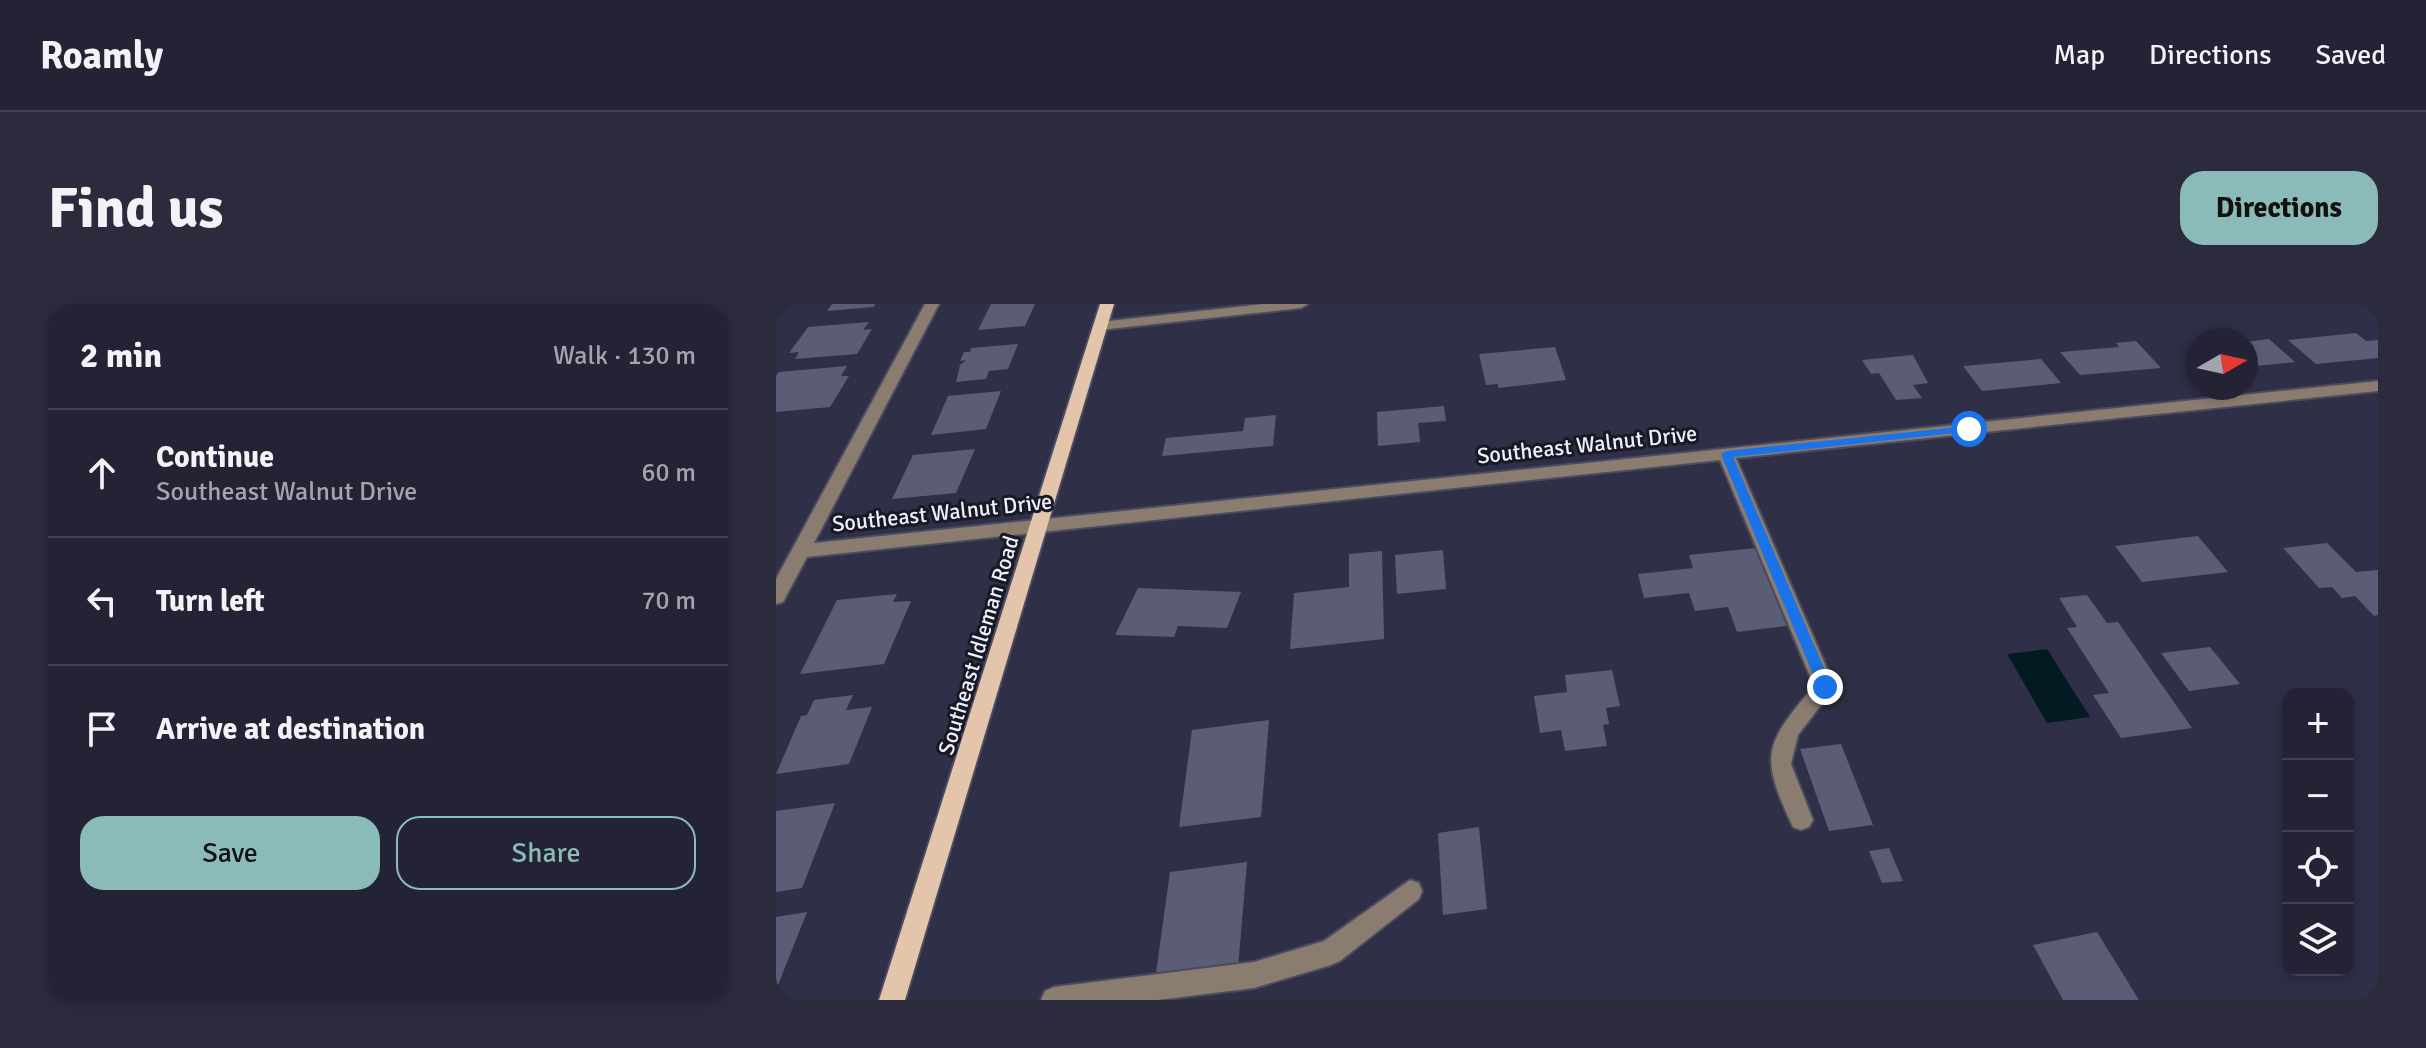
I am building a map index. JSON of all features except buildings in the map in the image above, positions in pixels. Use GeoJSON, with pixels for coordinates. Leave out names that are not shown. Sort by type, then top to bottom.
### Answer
{"type":"FeatureCollection","features":[{"type":"Feature","properties":{"kind":"main road","name":"Southeast Idleman Road"},"geometry":{"type":"LineString","coordinates":[[892,1000],[1107,304]]}},
{"type":"Feature","properties":{"kind":"street"},"geometry":{"type":"LineString","coordinates":[[776,597],[932,304]]}},
{"type":"Feature","properties":{"kind":"street"},"geometry":{"type":"LineString","coordinates":[[1100,326],[1301,304]]}},
{"type":"Feature","properties":{"kind":"street","name":"Southeast Walnut Drive"},"geometry":{"type":"LineString","coordinates":[[801,551],[2378,386]]}},
{"type":"Feature","properties":{"kind":"street"},"geometry":{"type":"LineString","coordinates":[[1726,454],[1825,687],[1788,732],[1780,764],[1801,820]]}},
{"type":"Feature","properties":{"kind":"street"},"geometry":{"type":"LineString","coordinates":[[1054,1000],[1254,975],[1293,964],[1331,952],[1410,891]]}},
{"type":"Feature","properties":{"kind":"water"},"geometry":{"type":"Polygon","coordinates":[[[2047,649],[2090,717],[2047,723],[2007,654],[2047,649]]]}},
{"type":"Feature","properties":{"kind":"route"},"geometry":{"type":"LineString","coordinates":[[1825,687],[1726,454],[1969,429]]}}]}
